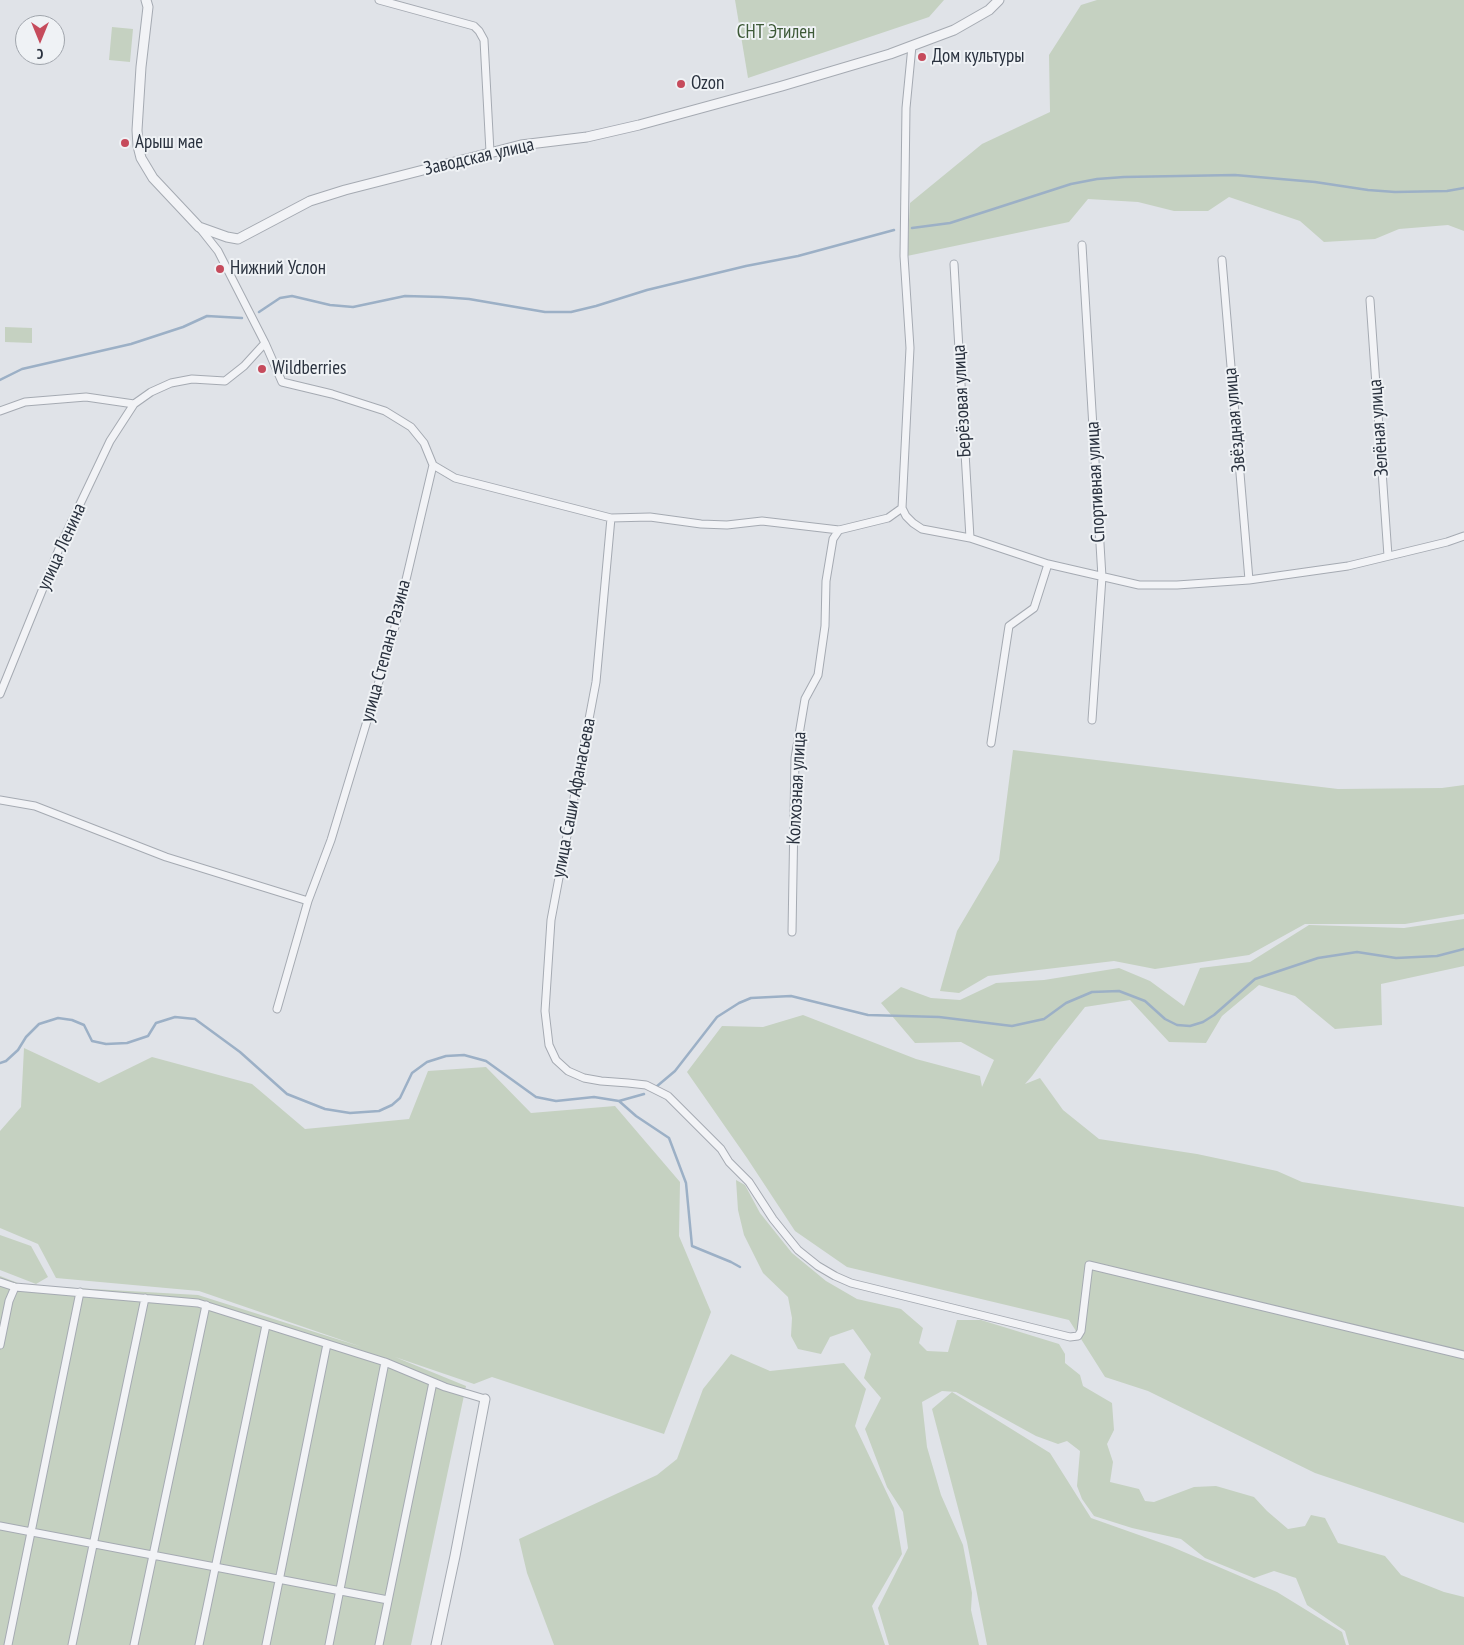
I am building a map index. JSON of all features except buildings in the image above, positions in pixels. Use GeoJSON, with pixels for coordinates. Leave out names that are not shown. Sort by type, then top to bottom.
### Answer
{"type":"FeatureCollection","features":[{"type":"Feature","properties":{"kind":"street","name":"Заводская улица"},"geometry":{"type":"LineString","coordinates":[[146,0],[148,8],[141,67],[137,130],[141,158],[153,178],[199,226],[227,237],[238,239],[310,200],[490,152],[530,144],[587,137],[639,124],[782,86],[912,46],[954,30],[989,10],[999,0]]}},
{"type":"Feature","properties":{"kind":"street"},"geometry":{"type":"LineString","coordinates":[[379,0],[474,26],[479,31],[484,40],[490,152]]}},
{"type":"Feature","properties":{"kind":"street"},"geometry":{"type":"LineString","coordinates":[[912,46],[906,108],[904,256],[910,348],[902,508],[906,516],[913,523],[922,528],[970,538],[1048,564],[1139,585],[1177,585],[1249,580],[1348,566],[1447,542],[1464,536]]}},
{"type":"Feature","properties":{"kind":"street"},"geometry":{"type":"LineString","coordinates":[[199,226],[218,251],[282,382],[341,397],[385,411],[411,427],[424,443],[433,465],[455,478],[611,518],[650,517],[726,526],[762,521],[839,530],[888,518],[902,508]]}},
{"type":"Feature","properties":{"kind":"street","name":"Спортивная улица"},"geometry":{"type":"LineString","coordinates":[[1082,245],[1102,577],[1092,720]]}},
{"type":"Feature","properties":{"kind":"street","name":"Звёздная улица"},"geometry":{"type":"LineString","coordinates":[[1222,260],[1249,580]]}},
{"type":"Feature","properties":{"kind":"street","name":"Берёзовая улица"},"geometry":{"type":"LineString","coordinates":[[954,264],[970,538]]}},
{"type":"Feature","properties":{"kind":"street","name":"Зелёная улица"},"geometry":{"type":"LineString","coordinates":[[1370,300],[1388,556]]}},
{"type":"Feature","properties":{"kind":"street"},"geometry":{"type":"LineString","coordinates":[[0,411],[25,402],[86,397],[134,404],[151,392],[171,383],[192,379],[225,380],[244,366],[264,343]]}},
{"type":"Feature","properties":{"kind":"street","name":"улица Ленина"},"geometry":{"type":"LineString","coordinates":[[0,694],[61,544],[110,441],[134,404]]}},
{"type":"Feature","properties":{"kind":"street","name":"улица Степана Разина"},"geometry":{"type":"LineString","coordinates":[[277,1009],[308,901],[331,840],[393,635],[433,465]]}},
{"type":"Feature","properties":{"kind":"street","name":"улица Саши Афанасьева"},"geometry":{"type":"LineString","coordinates":[[611,518],[596,682],[551,920],[545,1011],[549,1045],[556,1060],[568,1071],[584,1078],[646,1085],[668,1096],[721,1149],[729,1162],[749,1182],[773,1219],[798,1250],[818,1266],[851,1283],[1070,1337],[1078,1336],[1080,1331],[1089,1265],[1464,1355]]}},
{"type":"Feature","properties":{"kind":"street","name":"Колхозная улица"},"geometry":{"type":"LineString","coordinates":[[792,932],[795,758],[805,699],[818,674],[825,626],[826,581],[833,539],[839,530]]}},
{"type":"Feature","properties":{"kind":"street"},"geometry":{"type":"LineString","coordinates":[[991,743],[1009,626],[1034,608],[1048,564]]}},
{"type":"Feature","properties":{"kind":"street"},"geometry":{"type":"LineString","coordinates":[[0,800],[35,806],[166,857],[308,901]]}},
{"type":"Feature","properties":{"kind":"street"},"geometry":{"type":"LineString","coordinates":[[0,1282],[15,1287],[198,1303],[384,1362],[433,1382],[485,1399],[436,1645]]}},
{"type":"Feature","properties":{"kind":"street"},"geometry":{"type":"LineString","coordinates":[[0,1345],[9,1301],[15,1287]]}},
{"type":"Feature","properties":{"kind":"street"},"geometry":{"type":"LineString","coordinates":[[8,1645],[80,1292]]}},
{"type":"Feature","properties":{"kind":"street"},"geometry":{"type":"LineString","coordinates":[[72,1645],[145,1298]]}},
{"type":"Feature","properties":{"kind":"street"},"geometry":{"type":"LineString","coordinates":[[134,1645],[206,1305]]}},
{"type":"Feature","properties":{"kind":"street"},"geometry":{"type":"LineString","coordinates":[[199,1645],[266,1325]]}},
{"type":"Feature","properties":{"kind":"street"},"geometry":{"type":"LineString","coordinates":[[266,1645],[327,1344]]}},
{"type":"Feature","properties":{"kind":"street"},"geometry":{"type":"LineString","coordinates":[[329,1645],[384,1362]]}},
{"type":"Feature","properties":{"kind":"street"},"geometry":{"type":"LineString","coordinates":[[379,1645],[433,1382]]}},
{"type":"Feature","properties":{"kind":"street"},"geometry":{"type":"LineString","coordinates":[[0,1526],[388,1600]]}},
{"type":"Feature","properties":{"kind":"green space","name":"СНТ Этилен"},"geometry":{"type":"Polygon","coordinates":[[[735,0],[944,0],[929,17],[748,78],[735,0]]]}},
{"type":"Feature","properties":{"kind":"green space"},"geometry":{"type":"Polygon","coordinates":[[[1097,0],[1464,0],[1464,231],[1448,225],[1399,229],[1375,239],[1324,242],[1300,221],[1229,197],[1208,211],[1174,211],[1138,202],[1088,199],[1069,222],[907,256],[910,203],[982,144],[1050,112],[1049,55],[1081,5],[1097,0]]]}},
{"type":"Feature","properties":{"kind":"green space"},"geometry":{"type":"Polygon","coordinates":[[[112,27],[133,29],[130,62],[109,60],[112,27]]]}},
{"type":"Feature","properties":{"kind":"green space"},"geometry":{"type":"Polygon","coordinates":[[[5,327],[32,328],[32,343],[5,342],[5,327]]]}},
{"type":"Feature","properties":{"kind":"green space"},"geometry":{"type":"Polygon","coordinates":[[[1013,750],[1338,789],[1442,788],[1464,785],[1464,914],[1405,924],[1305,924],[1249,955],[1155,969],[1114,961],[988,976],[959,993],[940,991],[957,931],[999,860],[1013,750]]]}},
{"type":"Feature","properties":{"kind":"green space"},"geometry":{"type":"Polygon","coordinates":[[[1464,919],[1464,966],[1381,984],[1382,1025],[1335,1029],[1295,996],[1259,985],[1222,1016],[1206,1043],[1169,1042],[1130,1000],[1085,1007],[1025,1084],[1040,1078],[1063,1110],[1099,1139],[1197,1154],[1277,1171],[1302,1182],[1464,1207],[1464,1523],[1315,1473],[1148,1391],[1105,1377],[1069,1320],[847,1267],[795,1231],[687,1072],[722,1026],[763,1027],[803,1015],[916,1059],[980,1076],[982,1087],[994,1060],[961,1042],[915,1043],[881,1003],[901,987],[931,998],[960,1000],[996,983],[1044,980],[1119,968],[1150,981],[1184,1006],[1200,968],[1250,962],[1309,925],[1404,928],[1464,919]]]}},
{"type":"Feature","properties":{"kind":"green space"},"geometry":{"type":"Polygon","coordinates":[[[24,1048],[99,1083],[152,1057],[252,1084],[305,1129],[409,1119],[428,1071],[486,1067],[531,1113],[615,1106],[680,1182],[679,1236],[711,1312],[664,1434],[492,1377],[474,1384],[395,1357],[466,1386],[411,1645],[0,1645],[0,1276],[23,1285],[198,1295],[362,1347],[199,1291],[56,1278],[38,1244],[0,1228],[0,1131],[21,1107],[24,1048]]]}},
{"type":"Feature","properties":{"kind":"green space"},"geometry":{"type":"Polygon","coordinates":[[[736,1180],[745,1185],[760,1213],[792,1253],[826,1281],[857,1299],[901,1309],[923,1328],[919,1343],[927,1351],[948,1352],[957,1320],[981,1320],[1059,1344],[1065,1354],[1065,1363],[1080,1375],[1083,1386],[1112,1403],[1114,1430],[1107,1444],[1113,1462],[1110,1482],[1139,1489],[1145,1501],[1154,1502],[1194,1487],[1216,1486],[1254,1497],[1288,1529],[1305,1526],[1311,1515],[1325,1518],[1338,1543],[1385,1556],[1401,1575],[1444,1592],[1464,1597],[1464,1645],[1349,1645],[1345,1631],[1307,1605],[1296,1578],[1274,1571],[1254,1578],[1205,1558],[1181,1539],[1132,1528],[1094,1516],[1082,1499],[1077,1486],[1080,1451],[1067,1441],[1058,1444],[1036,1436],[956,1392],[942,1391],[922,1402],[927,1447],[941,1495],[963,1545],[972,1593],[971,1610],[979,1645],[889,1645],[878,1608],[908,1548],[903,1512],[887,1487],[865,1429],[881,1398],[864,1378],[871,1354],[853,1329],[830,1337],[821,1354],[798,1349],[791,1336],[792,1318],[788,1297],[763,1273],[744,1235],[738,1210],[736,1180]]]}},
{"type":"Feature","properties":{"kind":"green space"},"geometry":{"type":"Polygon","coordinates":[[[0,1235],[31,1246],[48,1277],[36,1284],[0,1270],[0,1235]]]}},
{"type":"Feature","properties":{"kind":"green space"},"geometry":{"type":"Polygon","coordinates":[[[731,1354],[770,1371],[844,1363],[866,1389],[855,1426],[894,1508],[902,1554],[872,1606],[885,1645],[554,1645],[527,1573],[519,1539],[657,1475],[677,1459],[703,1389],[731,1354]]]}},
{"type":"Feature","properties":{"kind":"green space"},"geometry":{"type":"Polygon","coordinates":[[[952,1392],[1050,1453],[1091,1518],[1170,1546],[1277,1592],[1342,1632],[1346,1645],[987,1645],[967,1542],[932,1409],[952,1392]]]}},
{"type":"Feature","properties":{"kind":"waterway"},"geometry":{"type":"LineString","coordinates":[[912,228],[950,223],[1071,184],[1097,179],[1124,177],[1235,175],[1395,192],[1447,191],[1464,188]]}},
{"type":"Feature","properties":{"kind":"waterway"},"geometry":{"type":"LineString","coordinates":[[259,312],[280,298],[292,296],[330,305],[353,307],[405,296],[442,297],[469,299],[545,312],[571,312],[647,290],[746,266],[798,256],[894,230]]}},
{"type":"Feature","properties":{"kind":"waterway"},"geometry":{"type":"LineString","coordinates":[[0,380],[22,369],[131,344],[183,327],[207,316],[242,318]]}},
{"type":"Feature","properties":{"kind":"waterway"},"geometry":{"type":"LineString","coordinates":[[656,1087],[675,1071],[717,1017],[751,998],[791,996],[868,1015],[939,1017],[1012,1026],[1044,1019],[1066,1003],[1092,992],[1119,991],[1145,1001],[1165,1019],[1177,1025],[1190,1026],[1203,1022],[1214,1015],[1255,979],[1318,958],[1357,952],[1396,958],[1437,956],[1464,949]]}},
{"type":"Feature","properties":{"kind":"waterway"},"geometry":{"type":"LineString","coordinates":[[0,1063],[6,1061],[18,1050],[26,1037],[39,1024],[58,1018],[72,1020],[84,1025],[92,1041],[106,1044],[127,1043],[148,1036],[156,1023],[175,1017],[195,1019],[240,1052],[287,1094],[325,1109],[350,1113],[379,1111],[392,1105],[400,1098],[412,1073],[427,1062],[446,1056],[464,1055],[486,1061],[536,1097],[556,1101],[594,1097],[619,1101],[636,1116],[669,1138],[686,1183],[692,1246],[740,1267]]}},
{"type":"Feature","properties":{"kind":"waterway"},"geometry":{"type":"LineString","coordinates":[[619,1101],[644,1094]]}},
{"type":"Feature","properties":{"kind":"place","name":"Дом культуры"},"geometry":{"type":"Point","coordinates":[922,57]}},
{"type":"Feature","properties":{"kind":"place","name":"Ozon"},"geometry":{"type":"Point","coordinates":[681,84]}},
{"type":"Feature","properties":{"kind":"place","name":"Арыш мае"},"geometry":{"type":"Point","coordinates":[125,143]}},
{"type":"Feature","properties":{"kind":"place","name":"Нижний Услон"},"geometry":{"type":"Point","coordinates":[220,269]}},
{"type":"Feature","properties":{"kind":"place","name":"Wildberries"},"geometry":{"type":"Point","coordinates":[262,369]}}]}
